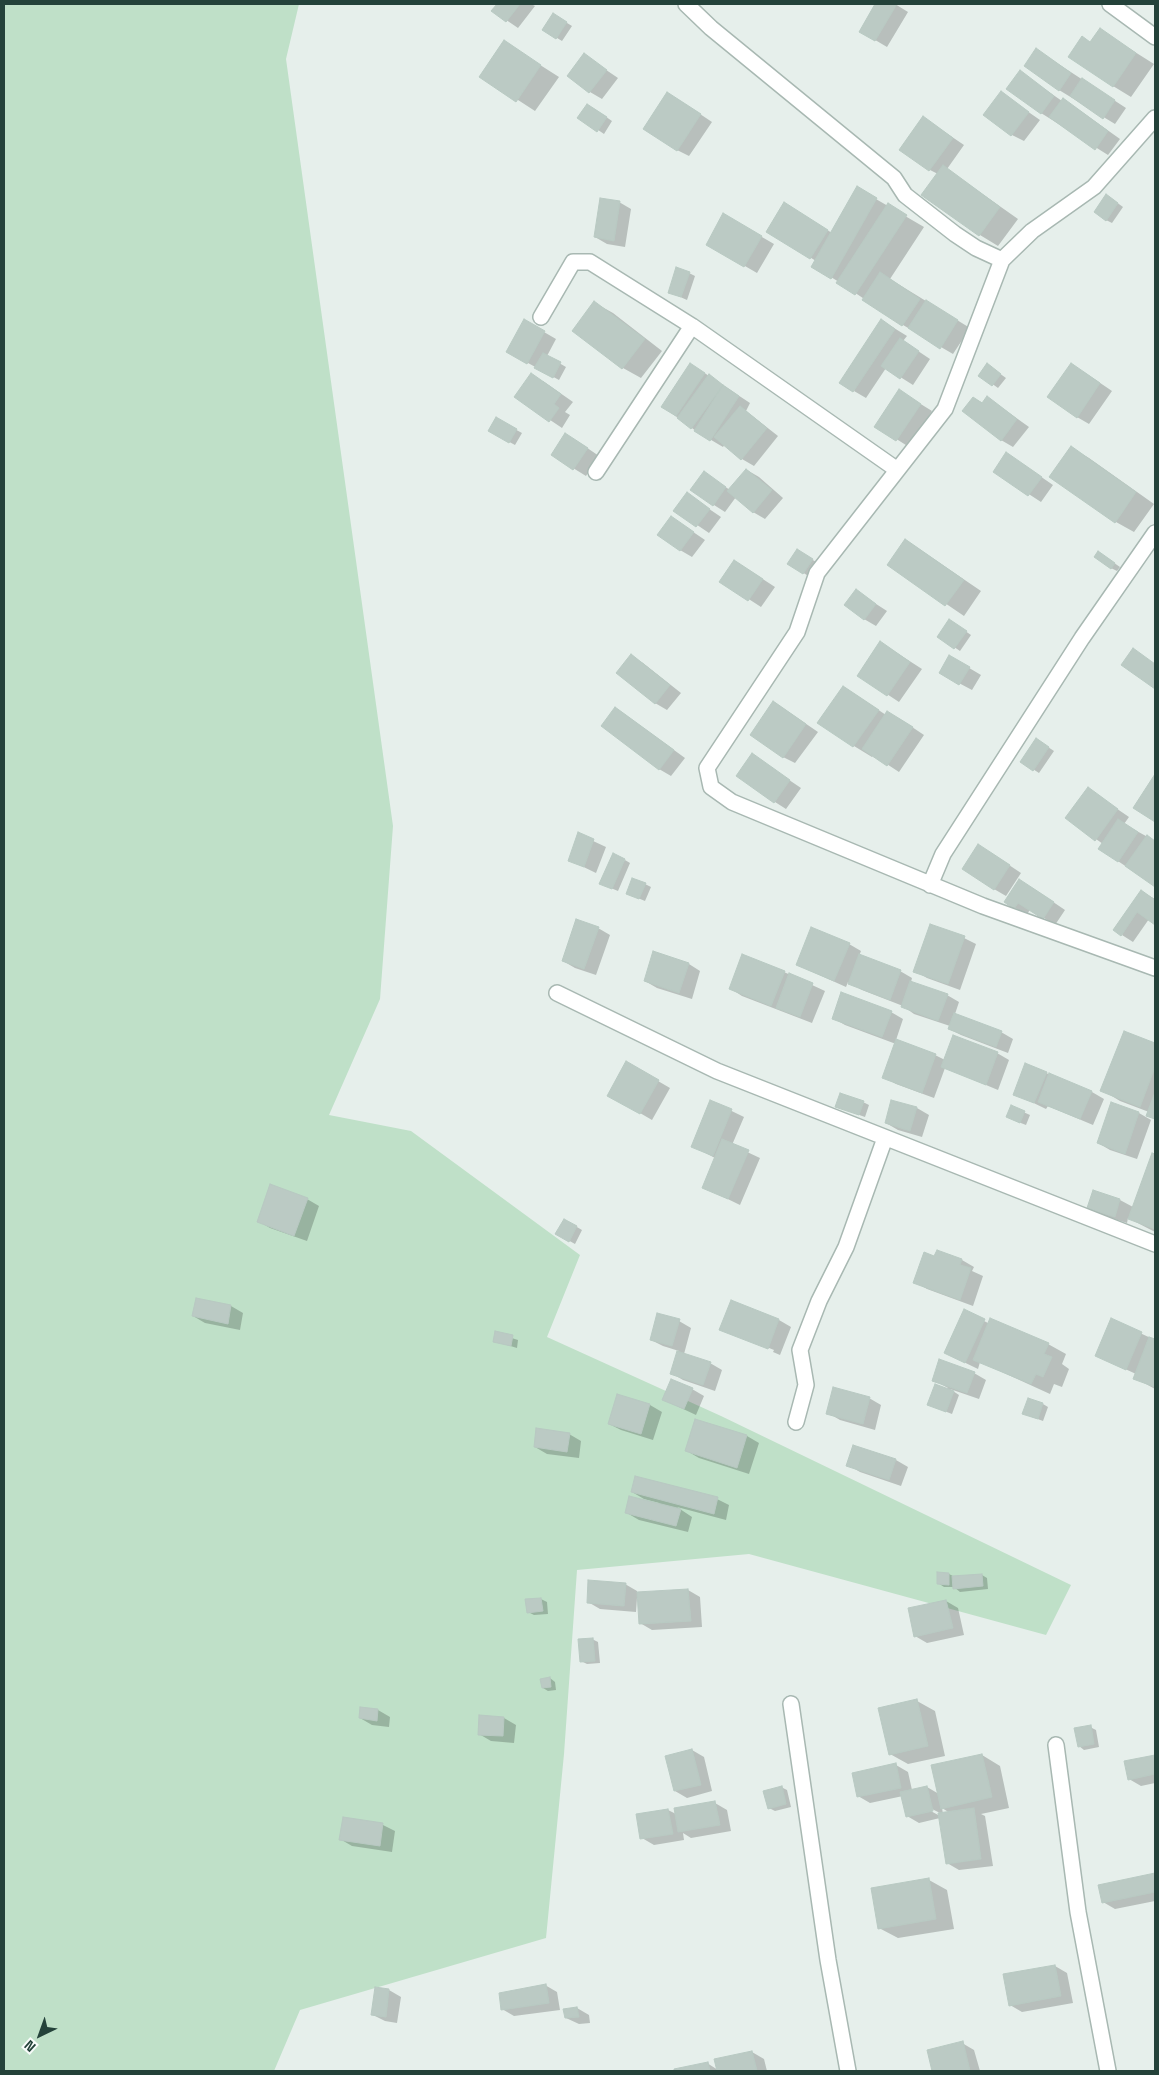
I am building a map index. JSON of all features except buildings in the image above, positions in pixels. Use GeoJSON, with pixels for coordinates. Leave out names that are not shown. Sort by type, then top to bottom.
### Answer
{"type":"FeatureCollection","features":[{"type":"Feature","properties":{"kind":"street"},"geometry":{"type":"LineString","coordinates":[[686,4],[711,28],[894,178],[905,195],[955,234],[976,248],[1002,260]]}},
{"type":"Feature","properties":{"kind":"street"},"geometry":{"type":"LineString","coordinates":[[1110,4],[1155,37]]}},
{"type":"Feature","properties":{"kind":"street"},"geometry":{"type":"LineString","coordinates":[[1155,118],[1094,187],[1032,231],[1002,260],[945,409],[896,469],[817,573],[798,632],[707,768],[711,787],[732,802],[930,885],[1155,968]]}},
{"type":"Feature","properties":{"kind":"street"},"geometry":{"type":"LineString","coordinates":[[541,317],[573,262],[590,262],[692,326],[896,469]]}},
{"type":"Feature","properties":{"kind":"street"},"geometry":{"type":"LineString","coordinates":[[596,472],[692,326]]}},
{"type":"Feature","properties":{"kind":"street"},"geometry":{"type":"LineString","coordinates":[[930,885],[943,854],[1082,638],[1155,533]]}},
{"type":"Feature","properties":{"kind":"street"},"geometry":{"type":"LineString","coordinates":[[557,993],[717,1071],[1155,1244]]}},
{"type":"Feature","properties":{"kind":"street"},"geometry":{"type":"LineString","coordinates":[[796,1422],[806,1385],[800,1350],[819,1301],[846,1248],[885,1138]]}},
{"type":"Feature","properties":{"kind":"street"},"geometry":{"type":"LineString","coordinates":[[791,1704],[828,1960],[848,2071]]}},
{"type":"Feature","properties":{"kind":"street"},"geometry":{"type":"LineString","coordinates":[[1056,1745],[1078,1912],[1108,2071]]}},
{"type":"Feature","properties":{"kind":"green space"},"geometry":{"type":"Polygon","coordinates":[[[4,4],[299,4],[286,59],[393,826],[380,999],[329,1115],[411,1131],[580,1255],[547,1337],[721,1416],[1071,1585],[1046,1635],[749,1554],[577,1570],[564,1754],[546,1938],[300,2010],[274,2071],[4,2071],[4,4]]]}}]}
